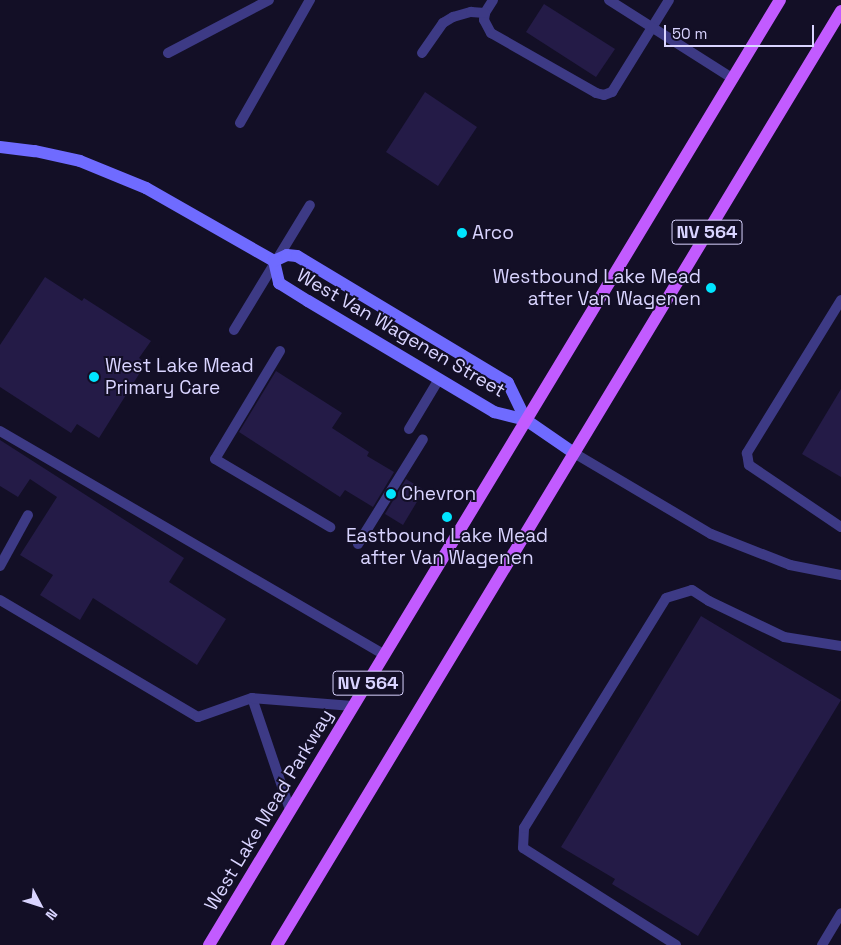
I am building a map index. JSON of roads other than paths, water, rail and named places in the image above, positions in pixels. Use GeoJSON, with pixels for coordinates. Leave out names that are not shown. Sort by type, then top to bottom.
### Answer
{"type":"FeatureCollection","features":[{"type":"Feature","properties":{"kind":"main road","name":"West Lake Mead Parkway"},"geometry":{"type":"LineString","coordinates":[[209,945],[780,0]]}},
{"type":"Feature","properties":{"kind":"main road","name":"NV 564"},"geometry":{"type":"LineString","coordinates":[[277,945],[841,11]]}},
{"type":"Feature","properties":{"kind":"main road","name":"West Van Wagenen Street"},"geometry":{"type":"LineString","coordinates":[[0,146],[35,151],[80,161],[146,188],[274,261],[279,283],[494,412],[526,420],[574,453]]}},
{"type":"Feature","properties":{"kind":"main road","name":"West Van Wagenen Street"},"geometry":{"type":"LineString","coordinates":[[274,261],[287,256],[297,256],[508,383],[526,420]]}},
{"type":"Feature","properties":{"kind":"lane"},"geometry":{"type":"LineString","coordinates":[[168,53],[269,0]]}},
{"type":"Feature","properties":{"kind":"lane"},"geometry":{"type":"LineString","coordinates":[[240,123],[310,0]]}},
{"type":"Feature","properties":{"kind":"lane"},"geometry":{"type":"LineString","coordinates":[[493,0],[485,13],[484,20],[491,33],[596,93],[604,95],[612,92],[668,0]]}},
{"type":"Feature","properties":{"kind":"lane"},"geometry":{"type":"LineString","coordinates":[[609,0],[732,78]]}},
{"type":"Feature","properties":{"kind":"lane"},"geometry":{"type":"LineString","coordinates":[[422,53],[439,29],[453,17],[471,12],[485,13]]}},
{"type":"Feature","properties":{"kind":"lane"},"geometry":{"type":"LineString","coordinates":[[234,330],[310,204]]}},
{"type":"Feature","properties":{"kind":"lane"},"geometry":{"type":"LineString","coordinates":[[841,300],[747,453],[749,465],[841,527]]}},
{"type":"Feature","properties":{"kind":"lane"},"geometry":{"type":"LineString","coordinates":[[280,351],[215,459],[330,527]]}},
{"type":"Feature","properties":{"kind":"lane"},"geometry":{"type":"LineString","coordinates":[[409,429],[439,379]]}},
{"type":"Feature","properties":{"kind":"lane"},"geometry":{"type":"LineString","coordinates":[[0,432],[385,655]]}},
{"type":"Feature","properties":{"kind":"lane"},"geometry":{"type":"LineString","coordinates":[[358,544],[423,438]]}},
{"type":"Feature","properties":{"kind":"lane"},"geometry":{"type":"LineString","coordinates":[[574,453],[711,534],[790,565],[841,575]]}},
{"type":"Feature","properties":{"kind":"lane"},"geometry":{"type":"LineString","coordinates":[[0,566],[28,515]]}},
{"type":"Feature","properties":{"kind":"lane"},"geometry":{"type":"LineString","coordinates":[[676,945],[523,848],[524,828],[666,598],[692,590],[709,601],[784,636],[841,646]]}},
{"type":"Feature","properties":{"kind":"lane"},"geometry":{"type":"LineString","coordinates":[[0,600],[198,717],[252,698],[354,706]]}},
{"type":"Feature","properties":{"kind":"lane"},"geometry":{"type":"LineString","coordinates":[[252,698],[290,810]]}},
{"type":"Feature","properties":{"kind":"lane"},"geometry":{"type":"LineString","coordinates":[[822,945],[841,913]]}},
{"type":"Feature","properties":{"kind":"place","name":"Arco"},"geometry":{"type":"Point","coordinates":[462,233]}},
{"type":"Feature","properties":{"kind":"place","name":"Westbound Lake Mead after Van Wagenen"},"geometry":{"type":"Point","coordinates":[711,288]}},
{"type":"Feature","properties":{"kind":"place","name":"West Lake Mead Primary Care"},"geometry":{"type":"Point","coordinates":[94,377]}},
{"type":"Feature","properties":{"kind":"place","name":"Chevron"},"geometry":{"type":"Point","coordinates":[391,494]}},
{"type":"Feature","properties":{"kind":"place","name":"Eastbound Lake Mead after Van Wagenen"},"geometry":{"type":"Point","coordinates":[447,517]}}]}
